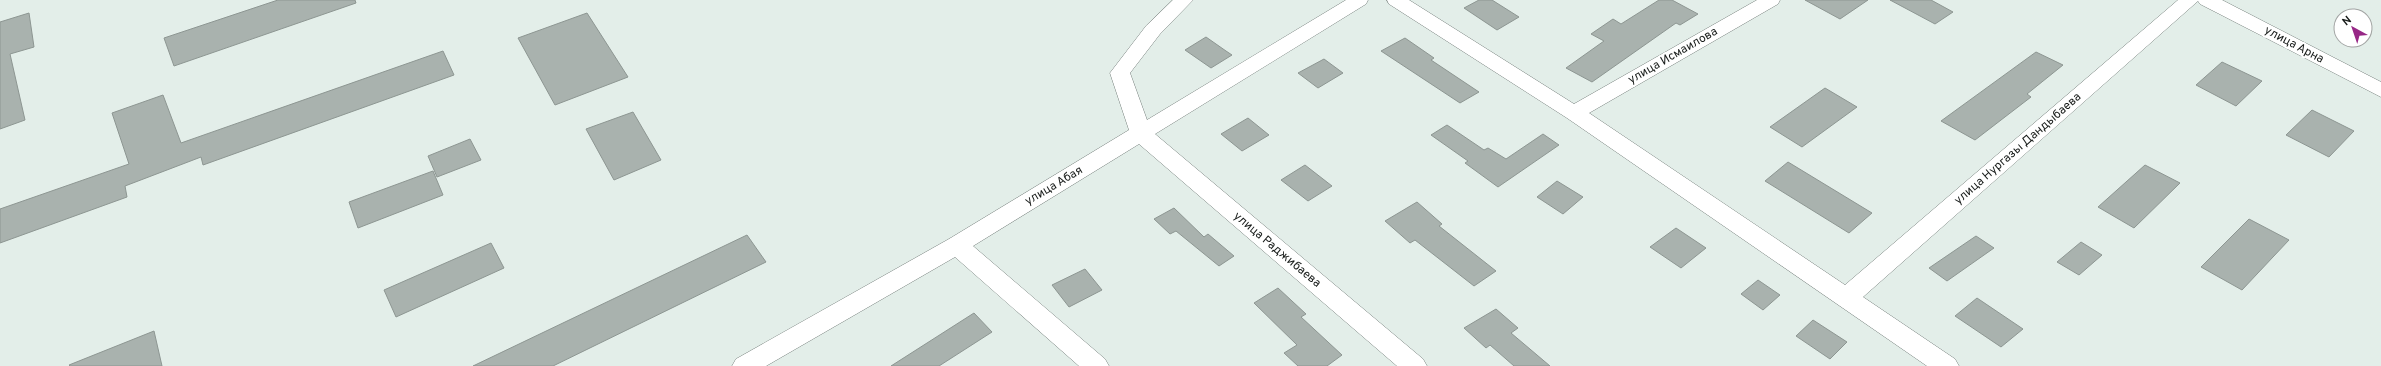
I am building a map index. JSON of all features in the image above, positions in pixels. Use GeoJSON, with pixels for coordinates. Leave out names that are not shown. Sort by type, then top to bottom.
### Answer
{"type":"FeatureCollection","features":[{"type":"Feature","properties":{"kind":"street"},"geometry":{"type":"LineString","coordinates":[[1141,134],[1120,73],[1153,30],[1184,0]]}},
{"type":"Feature","properties":{"kind":"street","name":"улица Абая"},"geometry":{"type":"LineString","coordinates":[[745,366],[957,245],[1359,0]]}},
{"type":"Feature","properties":{"kind":"street"},"geometry":{"type":"LineString","coordinates":[[1396,0],[1574,113],[1946,366]]}},
{"type":"Feature","properties":{"kind":"street","name":"улица Исмаилова"},"geometry":{"type":"LineString","coordinates":[[1574,113],[1771,0]]}},
{"type":"Feature","properties":{"kind":"street","name":"улица Нургазы Дандыбаева"},"geometry":{"type":"LineString","coordinates":[[1846,298],[2189,0]]}},
{"type":"Feature","properties":{"kind":"street","name":"улица Арна"},"geometry":{"type":"LineString","coordinates":[[2207,0],[2381,90]]}},
{"type":"Feature","properties":{"kind":"street","name":"улица Раджибаева"},"geometry":{"type":"LineString","coordinates":[[1141,134],[1414,366]]}},
{"type":"Feature","properties":{"kind":"street"},"geometry":{"type":"LineString","coordinates":[[957,245],[1092,365]]}},
{"type":"Feature","properties":{"kind":"building"},"geometry":{"type":"Polygon","coordinates":[[[278,0],[355,0],[356,3],[174,66],[164,38],[278,0]]]}},
{"type":"Feature","properties":{"kind":"building"},"geometry":{"type":"Polygon","coordinates":[[[1479,0],[1492,0],[1519,17],[1497,30],[1464,8],[1479,0]]]}},
{"type":"Feature","properties":{"kind":"building"},"geometry":{"type":"Polygon","coordinates":[[[1659,0],[1672,0],[1698,14],[1680,25],[1676,23],[1592,82],[1566,68],[1604,41],[1591,34],[1613,19],[1621,24],[1659,0]]]}},
{"type":"Feature","properties":{"kind":"building"},"geometry":{"type":"Polygon","coordinates":[[[1805,0],[1868,0],[1840,19],[1805,0]]]}},
{"type":"Feature","properties":{"kind":"building"},"geometry":{"type":"Polygon","coordinates":[[[1890,0],[1931,0],[1953,12],[1935,24],[1890,0]]]}},
{"type":"Feature","properties":{"kind":"building"},"geometry":{"type":"Polygon","coordinates":[[[29,13],[34,47],[10,54],[25,120],[0,129],[0,22],[29,13]]]}},
{"type":"Feature","properties":{"kind":"building"},"geometry":{"type":"Polygon","coordinates":[[[587,13],[628,77],[555,105],[518,38],[587,13]]]}},
{"type":"Feature","properties":{"kind":"building"},"geometry":{"type":"Polygon","coordinates":[[[1206,37],[1232,55],[1211,68],[1185,50],[1206,37]]]}},
{"type":"Feature","properties":{"kind":"building"},"geometry":{"type":"Polygon","coordinates":[[[1405,38],[1434,58],[1431,60],[1479,92],[1460,103],[1381,51],[1405,38]]]}},
{"type":"Feature","properties":{"kind":"building"},"geometry":{"type":"Polygon","coordinates":[[[443,51],[454,75],[203,165],[201,157],[125,186],[127,197],[0,243],[0,209],[129,164],[112,113],[163,95],[181,143],[443,51]]]}},
{"type":"Feature","properties":{"kind":"building"},"geometry":{"type":"Polygon","coordinates":[[[2036,52],[2063,65],[2027,94],[2031,97],[1975,140],[1941,121],[2036,52]]]}},
{"type":"Feature","properties":{"kind":"building"},"geometry":{"type":"Polygon","coordinates":[[[1324,59],[1343,73],[1318,88],[1298,73],[1324,59]]]}},
{"type":"Feature","properties":{"kind":"building"},"geometry":{"type":"Polygon","coordinates":[[[2222,62],[2262,81],[2236,106],[2196,85],[2222,62]]]}},
{"type":"Feature","properties":{"kind":"building"},"geometry":{"type":"Polygon","coordinates":[[[1825,88],[1857,107],[1802,147],[1770,127],[1825,88]]]}},
{"type":"Feature","properties":{"kind":"building"},"geometry":{"type":"Polygon","coordinates":[[[2312,110],[2354,131],[2329,157],[2286,135],[2312,110]]]}},
{"type":"Feature","properties":{"kind":"building"},"geometry":{"type":"Polygon","coordinates":[[[633,112],[661,160],[614,180],[586,129],[633,112]]]}},
{"type":"Feature","properties":{"kind":"building"},"geometry":{"type":"Polygon","coordinates":[[[1248,118],[1269,135],[1242,151],[1221,134],[1248,118]]]}},
{"type":"Feature","properties":{"kind":"building"},"geometry":{"type":"Polygon","coordinates":[[[1447,125],[1484,150],[1488,148],[1506,159],[1543,134],[1559,145],[1498,187],[1465,163],[1468,161],[1431,135],[1447,125]]]}},
{"type":"Feature","properties":{"kind":"building"},"geometry":{"type":"Polygon","coordinates":[[[470,139],[481,160],[437,177],[428,156],[470,139]]]}},
{"type":"Feature","properties":{"kind":"building"},"geometry":{"type":"Polygon","coordinates":[[[1788,162],[1872,213],[1849,233],[1765,181],[1788,162]]]}},
{"type":"Feature","properties":{"kind":"building"},"geometry":{"type":"Polygon","coordinates":[[[1305,165],[1332,186],[1308,201],[1281,180],[1305,165]]]}},
{"type":"Feature","properties":{"kind":"building"},"geometry":{"type":"Polygon","coordinates":[[[2145,165],[2180,183],[2134,228],[2098,207],[2145,165]]]}},
{"type":"Feature","properties":{"kind":"building"},"geometry":{"type":"Polygon","coordinates":[[[433,171],[443,195],[358,228],[349,202],[433,171]]]}},
{"type":"Feature","properties":{"kind":"building"},"geometry":{"type":"Polygon","coordinates":[[[1557,181],[1583,197],[1563,214],[1537,197],[1557,181]]]}},
{"type":"Feature","properties":{"kind":"building"},"geometry":{"type":"Polygon","coordinates":[[[1417,202],[1442,224],[1439,226],[1496,271],[1474,286],[1415,240],[1410,243],[1385,221],[1417,202]]]}},
{"type":"Feature","properties":{"kind":"building"},"geometry":{"type":"Polygon","coordinates":[[[1174,208],[1204,237],[1208,234],[1234,256],[1219,266],[1176,231],[1170,234],[1154,219],[1174,208]]]}},
{"type":"Feature","properties":{"kind":"building"},"geometry":{"type":"Polygon","coordinates":[[[2249,219],[2289,240],[2242,290],[2201,267],[2249,219]]]}},
{"type":"Feature","properties":{"kind":"building"},"geometry":{"type":"Polygon","coordinates":[[[1676,228],[1706,248],[1681,268],[1650,247],[1676,228]]]}},
{"type":"Feature","properties":{"kind":"building"},"geometry":{"type":"Polygon","coordinates":[[[747,235],[766,262],[553,366],[473,366],[747,235]]]}},
{"type":"Feature","properties":{"kind":"building"},"geometry":{"type":"Polygon","coordinates":[[[1976,236],[1994,248],[1947,281],[1929,268],[1976,236]]]}},
{"type":"Feature","properties":{"kind":"building"},"geometry":{"type":"Polygon","coordinates":[[[2081,242],[2102,255],[2079,275],[2057,262],[2081,242]]]}},
{"type":"Feature","properties":{"kind":"building"},"geometry":{"type":"Polygon","coordinates":[[[491,243],[504,268],[396,317],[384,290],[491,243]]]}},
{"type":"Feature","properties":{"kind":"building"},"geometry":{"type":"Polygon","coordinates":[[[1085,269],[1102,290],[1069,307],[1052,285],[1085,269]]]}},
{"type":"Feature","properties":{"kind":"building"},"geometry":{"type":"Polygon","coordinates":[[[1758,280],[1780,295],[1763,310],[1741,294],[1758,280]]]}},
{"type":"Feature","properties":{"kind":"building"},"geometry":{"type":"Polygon","coordinates":[[[1278,288],[1306,314],[1301,317],[1342,355],[1327,366],[1298,366],[1284,353],[1297,345],[1254,303],[1278,288]]]}},
{"type":"Feature","properties":{"kind":"building"},"geometry":{"type":"Polygon","coordinates":[[[1977,298],[2023,329],[2001,347],[1955,316],[1977,298]]]}},
{"type":"Feature","properties":{"kind":"building"},"geometry":{"type":"Polygon","coordinates":[[[1496,309],[1518,328],[1511,333],[1550,366],[1514,366],[1490,345],[1486,348],[1464,328],[1496,309]]]}},
{"type":"Feature","properties":{"kind":"building"},"geometry":{"type":"Polygon","coordinates":[[[974,313],[992,332],[939,366],[891,366],[974,313]]]}},
{"type":"Feature","properties":{"kind":"building"},"geometry":{"type":"Polygon","coordinates":[[[1813,320],[1847,342],[1830,359],[1796,336],[1813,320]]]}},
{"type":"Feature","properties":{"kind":"building"},"geometry":{"type":"Polygon","coordinates":[[[154,331],[162,366],[69,365],[154,331]]]}}]}
